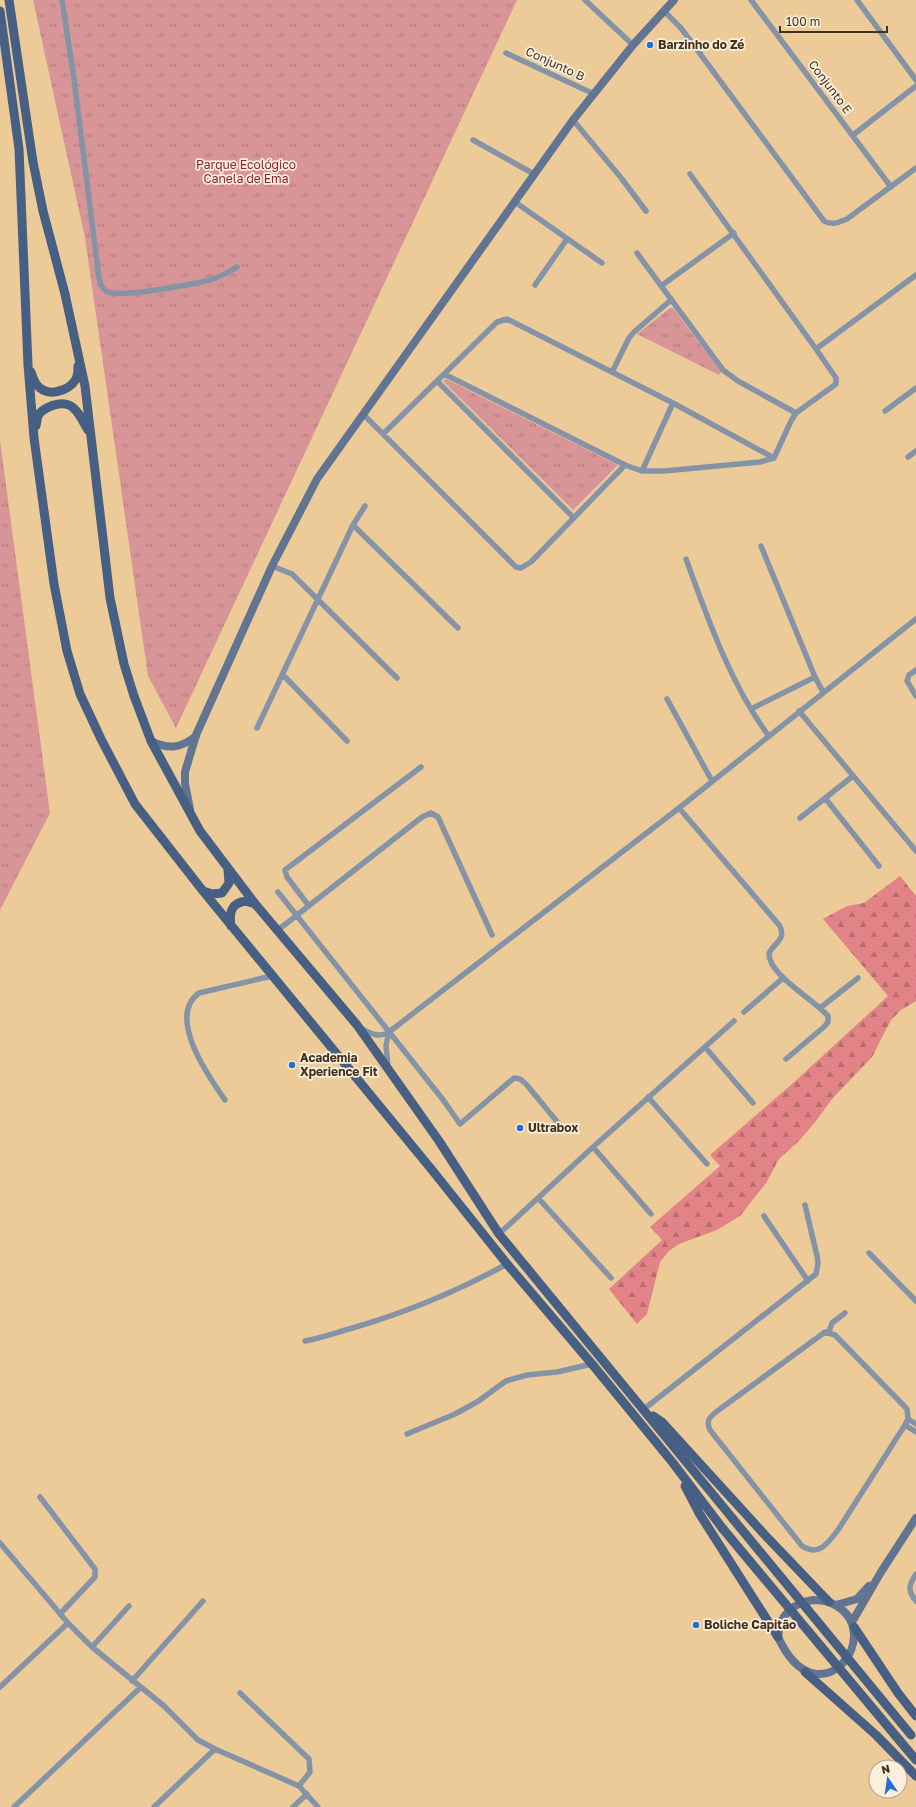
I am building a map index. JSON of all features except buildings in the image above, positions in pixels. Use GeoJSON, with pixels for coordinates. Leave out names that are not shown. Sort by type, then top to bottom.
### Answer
{"type":"FeatureCollection","features":[{"type":"Feature","properties":{"kind":"main road"},"geometry":{"type":"LineString","coordinates":[[9,0],[33,162],[42,211],[65,294],[85,386],[110,598],[124,664],[151,741],[192,819],[228,870],[256,905],[357,1025],[439,1141],[499,1234],[914,1738]]}},
{"type":"Feature","properties":{"kind":"main road"},"geometry":{"type":"LineString","coordinates":[[0,11],[19,148],[28,365],[34,438],[60,615],[67,651],[80,694],[135,804],[231,926],[432,1170],[507,1264],[592,1364],[673,1463],[723,1529],[916,1760]]}},
{"type":"Feature","properties":{"kind":"main road"},"geometry":{"type":"LineString","coordinates":[[28,365],[35,382],[43,390],[56,392],[70,386],[77,377],[79,354]]}},
{"type":"Feature","properties":{"kind":"main road"},"geometry":{"type":"LineString","coordinates":[[34,438],[38,415],[46,408],[60,404],[69,405],[81,416],[91,437]]}},
{"type":"Feature","properties":{"kind":"main road"},"geometry":{"type":"LineString","coordinates":[[204,891],[217,894],[225,890],[229,883],[228,870]]}},
{"type":"Feature","properties":{"kind":"main road"},"geometry":{"type":"LineString","coordinates":[[231,926],[229,916],[233,906],[246,901],[256,905]]}},
{"type":"Feature","properties":{"kind":"main road"},"geometry":{"type":"LineString","coordinates":[[646,1411],[662,1422],[764,1534],[832,1604]]}},
{"type":"Feature","properties":{"kind":"main road"},"geometry":{"type":"LineString","coordinates":[[673,1463],[699,1513],[778,1637]]}},
{"type":"Feature","properties":{"kind":"main road"},"geometry":{"type":"LineString","coordinates":[[853,1625],[916,1716]]}},
{"type":"Feature","properties":{"kind":"main road"},"geometry":{"type":"LineString","coordinates":[[805,1672],[876,1736],[916,1776]]}},
{"type":"Feature","properties":{"kind":"street"},"geometry":{"type":"LineString","coordinates":[[62,0],[74,79],[97,262],[100,281],[105,290],[112,294],[121,294],[171,287],[210,280],[226,274],[237,267]]}},
{"type":"Feature","properties":{"kind":"street"},"geometry":{"type":"LineString","coordinates":[[585,0],[633,45]]}},
{"type":"Feature","properties":{"kind":"street"},"geometry":{"type":"LineString","coordinates":[[192,819],[185,784],[185,772],[196,735],[272,566],[317,479],[573,120],[633,45],[674,0]]}},
{"type":"Feature","properties":{"kind":"street","name":"Conjunto E"},"geometry":{"type":"LineString","coordinates":[[751,0],[892,187]]}},
{"type":"Feature","properties":{"kind":"street"},"geometry":{"type":"LineString","coordinates":[[857,0],[916,80]]}},
{"type":"Feature","properties":{"kind":"street"},"geometry":{"type":"LineString","coordinates":[[664,10],[681,28],[824,221],[831,224],[847,219],[916,168]]}},
{"type":"Feature","properties":{"kind":"street","name":"Conjunto B"},"geometry":{"type":"LineString","coordinates":[[506,53],[594,94]]}},
{"type":"Feature","properties":{"kind":"street"},"geometry":{"type":"LineString","coordinates":[[853,135],[916,86]]}},
{"type":"Feature","properties":{"kind":"street"},"geometry":{"type":"LineString","coordinates":[[573,120],[622,179],[646,211]]}},
{"type":"Feature","properties":{"kind":"street"},"geometry":{"type":"LineString","coordinates":[[473,140],[534,174]]}},
{"type":"Feature","properties":{"kind":"street"},"geometry":{"type":"LineString","coordinates":[[444,374],[625,465],[642,471],[664,472],[760,462],[774,458],[796,413],[836,384],[836,378],[734,233],[690,174]]}},
{"type":"Feature","properties":{"kind":"street"},"geometry":{"type":"LineString","coordinates":[[515,202],[602,263]]}},
{"type":"Feature","properties":{"kind":"street"},"geometry":{"type":"LineString","coordinates":[[662,286],[734,233]]}},
{"type":"Feature","properties":{"kind":"street"},"geometry":{"type":"LineString","coordinates":[[535,286],[567,238]]}},
{"type":"Feature","properties":{"kind":"street"},"geometry":{"type":"LineString","coordinates":[[637,253],[723,370],[738,382],[796,413]]}},
{"type":"Feature","properties":{"kind":"street"},"geometry":{"type":"LineString","coordinates":[[816,348],[916,275]]}},
{"type":"Feature","properties":{"kind":"street"},"geometry":{"type":"LineString","coordinates":[[612,372],[629,338],[671,300]]}},
{"type":"Feature","properties":{"kind":"street"},"geometry":{"type":"LineString","coordinates":[[383,434],[497,322],[507,319],[673,403],[774,458]]}},
{"type":"Feature","properties":{"kind":"street"},"geometry":{"type":"LineString","coordinates":[[437,381],[574,518]]}},
{"type":"Feature","properties":{"kind":"street"},"geometry":{"type":"LineString","coordinates":[[885,411],[916,388]]}},
{"type":"Feature","properties":{"kind":"street"},"geometry":{"type":"LineString","coordinates":[[642,471],[673,403]]}},
{"type":"Feature","properties":{"kind":"street"},"geometry":{"type":"LineString","coordinates":[[364,415],[516,567],[521,568],[531,562],[625,465]]}},
{"type":"Feature","properties":{"kind":"street"},"geometry":{"type":"LineString","coordinates":[[908,457],[916,451]]}},
{"type":"Feature","properties":{"kind":"street"},"geometry":{"type":"LineString","coordinates":[[257,728],[353,525],[365,506]]}},
{"type":"Feature","properties":{"kind":"street"},"geometry":{"type":"LineString","coordinates":[[353,525],[458,628]]}},
{"type":"Feature","properties":{"kind":"street"},"geometry":{"type":"LineString","coordinates":[[761,546],[815,677],[823,692]]}},
{"type":"Feature","properties":{"kind":"street"},"geometry":{"type":"LineString","coordinates":[[686,559],[731,672],[751,709],[768,735]]}},
{"type":"Feature","properties":{"kind":"street"},"geometry":{"type":"LineString","coordinates":[[272,566],[292,574],[397,678]]}},
{"type":"Feature","properties":{"kind":"street"},"geometry":{"type":"LineString","coordinates":[[357,1025],[375,1035],[381,1035],[389,1032],[679,808],[768,735],[916,619]]}},
{"type":"Feature","properties":{"kind":"street"},"geometry":{"type":"LineString","coordinates":[[916,670],[909,675],[907,681],[916,696]]}},
{"type":"Feature","properties":{"kind":"street"},"geometry":{"type":"LineString","coordinates":[[283,675],[347,741]]}},
{"type":"Feature","properties":{"kind":"street"},"geometry":{"type":"LineString","coordinates":[[751,709],[815,677]]}},
{"type":"Feature","properties":{"kind":"street"},"geometry":{"type":"LineString","coordinates":[[667,699],[712,781]]}},
{"type":"Feature","properties":{"kind":"street"},"geometry":{"type":"LineString","coordinates":[[799,711],[916,851]]}},
{"type":"Feature","properties":{"kind":"street"},"geometry":{"type":"LineString","coordinates":[[151,741],[165,747],[173,747],[185,744],[196,735]]}},
{"type":"Feature","properties":{"kind":"street"},"geometry":{"type":"LineString","coordinates":[[309,906],[287,877],[285,870],[421,767]]}},
{"type":"Feature","properties":{"kind":"street"},"geometry":{"type":"LineString","coordinates":[[800,818],[853,776]]}},
{"type":"Feature","properties":{"kind":"street"},"geometry":{"type":"LineString","coordinates":[[824,798],[879,866]]}},
{"type":"Feature","properties":{"kind":"street"},"geometry":{"type":"LineString","coordinates":[[679,808],[780,926],[782,931],[781,939],[771,949],[768,957],[770,961],[783,978],[828,1016],[828,1022],[786,1060]]}},
{"type":"Feature","properties":{"kind":"street"},"geometry":{"type":"LineString","coordinates":[[278,930],[422,817],[431,813],[438,817],[492,935]]}},
{"type":"Feature","properties":{"kind":"street"},"geometry":{"type":"LineString","coordinates":[[278,892],[460,1124],[514,1078],[520,1079],[526,1084],[559,1124]]}},
{"type":"Feature","properties":{"kind":"street"},"geometry":{"type":"LineString","coordinates":[[225,1100],[201,1066],[194,1050],[188,1028],[188,1006],[192,998],[198,993],[272,976]]}},
{"type":"Feature","properties":{"kind":"street"},"geometry":{"type":"LineString","coordinates":[[744,1012],[783,978]]}},
{"type":"Feature","properties":{"kind":"street"},"geometry":{"type":"LineString","coordinates":[[820,1008],[858,978]]}},
{"type":"Feature","properties":{"kind":"street"},"geometry":{"type":"LineString","coordinates":[[499,1234],[592,1147],[734,1021]]}},
{"type":"Feature","properties":{"kind":"street"},"geometry":{"type":"LineString","coordinates":[[388,1068],[386,1045],[389,1032]]}},
{"type":"Feature","properties":{"kind":"street"},"geometry":{"type":"LineString","coordinates":[[705,1047],[753,1103]]}},
{"type":"Feature","properties":{"kind":"street"},"geometry":{"type":"LineString","coordinates":[[648,1097],[707,1164]]}},
{"type":"Feature","properties":{"kind":"street"},"geometry":{"type":"LineString","coordinates":[[592,1147],[651,1214]]}},
{"type":"Feature","properties":{"kind":"street"},"geometry":{"type":"LineString","coordinates":[[538,1198],[611,1278]]}},
{"type":"Feature","properties":{"kind":"street"},"geometry":{"type":"LineString","coordinates":[[646,1411],[816,1274],[818,1263],[805,1205]]}},
{"type":"Feature","properties":{"kind":"street"},"geometry":{"type":"LineString","coordinates":[[764,1216],[808,1281]]}},
{"type":"Feature","properties":{"kind":"street"},"geometry":{"type":"LineString","coordinates":[[869,1253],[916,1301]]}},
{"type":"Feature","properties":{"kind":"street"},"geometry":{"type":"LineString","coordinates":[[305,1341],[372,1322],[419,1306],[474,1282],[507,1264]]}},
{"type":"Feature","properties":{"kind":"street"},"geometry":{"type":"LineString","coordinates":[[829,1332],[832,1323],[845,1313]]}},
{"type":"Feature","properties":{"kind":"street"},"geometry":{"type":"LineString","coordinates":[[829,1332],[835,1335],[907,1409],[907,1422],[838,1530],[826,1545],[815,1551],[808,1550],[802,1546],[710,1430],[708,1423],[709,1419],[716,1412],[822,1334],[829,1332]]}},
{"type":"Feature","properties":{"kind":"street"},"geometry":{"type":"LineString","coordinates":[[407,1434],[455,1414],[477,1402],[506,1381],[527,1374],[557,1372],[592,1364]]}},
{"type":"Feature","properties":{"kind":"street"},"geometry":{"type":"LineString","coordinates":[[907,1422],[916,1424]]}},
{"type":"Feature","properties":{"kind":"street"},"geometry":{"type":"LineString","coordinates":[[907,1422],[916,1432]]}},
{"type":"Feature","properties":{"kind":"street"},"geometry":{"type":"LineString","coordinates":[[40,1497],[95,1569],[95,1577],[60,1614]]}},
{"type":"Feature","properties":{"kind":"street"},"geometry":{"type":"LineString","coordinates":[[882,1572],[857,1599],[832,1604],[812,1600],[804,1601],[787,1612],[781,1620],[778,1637],[792,1659],[805,1672],[827,1674],[837,1669],[851,1649],[853,1625],[882,1572],[916,1518]]}},
{"type":"Feature","properties":{"kind":"street"},"geometry":{"type":"LineString","coordinates":[[1,1546],[68,1623],[92,1647],[164,1706],[198,1740],[299,1786],[318,1807]]}},
{"type":"Feature","properties":{"kind":"street"},"geometry":{"type":"LineString","coordinates":[[916,1574],[910,1587],[911,1595],[916,1601]]}},
{"type":"Feature","properties":{"kind":"street"},"geometry":{"type":"LineString","coordinates":[[132,1681],[203,1601]]}},
{"type":"Feature","properties":{"kind":"street"},"geometry":{"type":"LineString","coordinates":[[832,1604],[853,1625]]}},
{"type":"Feature","properties":{"kind":"street"},"geometry":{"type":"LineString","coordinates":[[92,1647],[129,1606]]}},
{"type":"Feature","properties":{"kind":"street"},"geometry":{"type":"LineString","coordinates":[[0,1686],[68,1623]]}},
{"type":"Feature","properties":{"kind":"street"},"geometry":{"type":"LineString","coordinates":[[14,1807],[140,1687]]}},
{"type":"Feature","properties":{"kind":"street"},"geometry":{"type":"LineString","coordinates":[[240,1693],[309,1759],[310,1772],[299,1786]]}},
{"type":"Feature","properties":{"kind":"street"},"geometry":{"type":"LineString","coordinates":[[154,1807],[215,1749]]}},
{"type":"Feature","properties":{"kind":"street"},"geometry":{"type":"LineString","coordinates":[[293,1807],[307,1794]]}},
{"type":"Feature","properties":{"kind":"green space","name":"Parque Ecológico Canela de Ema"},"geometry":{"type":"Polygon","coordinates":[[[33,0],[517,0],[176,728],[148,676],[85,238],[33,0]]]}},
{"type":"Feature","properties":{"kind":"green space"},"geometry":{"type":"Polygon","coordinates":[[[670,308],[673,308],[721,372],[719,375],[637,334],[670,308]]]}},
{"type":"Feature","properties":{"kind":"green space"},"geometry":{"type":"Polygon","coordinates":[[[446,379],[618,465],[573,510],[443,381],[446,379]]]}},
{"type":"Feature","properties":{"kind":"green space"},"geometry":{"type":"Polygon","coordinates":[[[0,440],[50,813],[0,910],[0,440]]]}},
{"type":"Feature","properties":{"kind":"green space"},"geometry":{"type":"Polygon","coordinates":[[[900,876],[916,896],[916,1001],[901,1010],[891,1020],[872,1057],[832,1099],[799,1141],[779,1159],[766,1183],[740,1216],[717,1230],[679,1244],[669,1251],[660,1262],[647,1314],[637,1324],[609,1289],[662,1240],[650,1227],[720,1166],[710,1155],[792,1084],[888,996],[823,919],[847,906],[864,903],[900,876]]]}},
{"type":"Feature","properties":{"kind":"place","name":"Barzinho do Zé"},"geometry":{"type":"Point","coordinates":[650,45]}},
{"type":"Feature","properties":{"kind":"place","name":"Academia Xperience Fit"},"geometry":{"type":"Point","coordinates":[292,1065]}},
{"type":"Feature","properties":{"kind":"place","name":"Ultrabox"},"geometry":{"type":"Point","coordinates":[520,1128]}},
{"type":"Feature","properties":{"kind":"place","name":"Boliche Capitão"},"geometry":{"type":"Point","coordinates":[696,1625]}}]}
